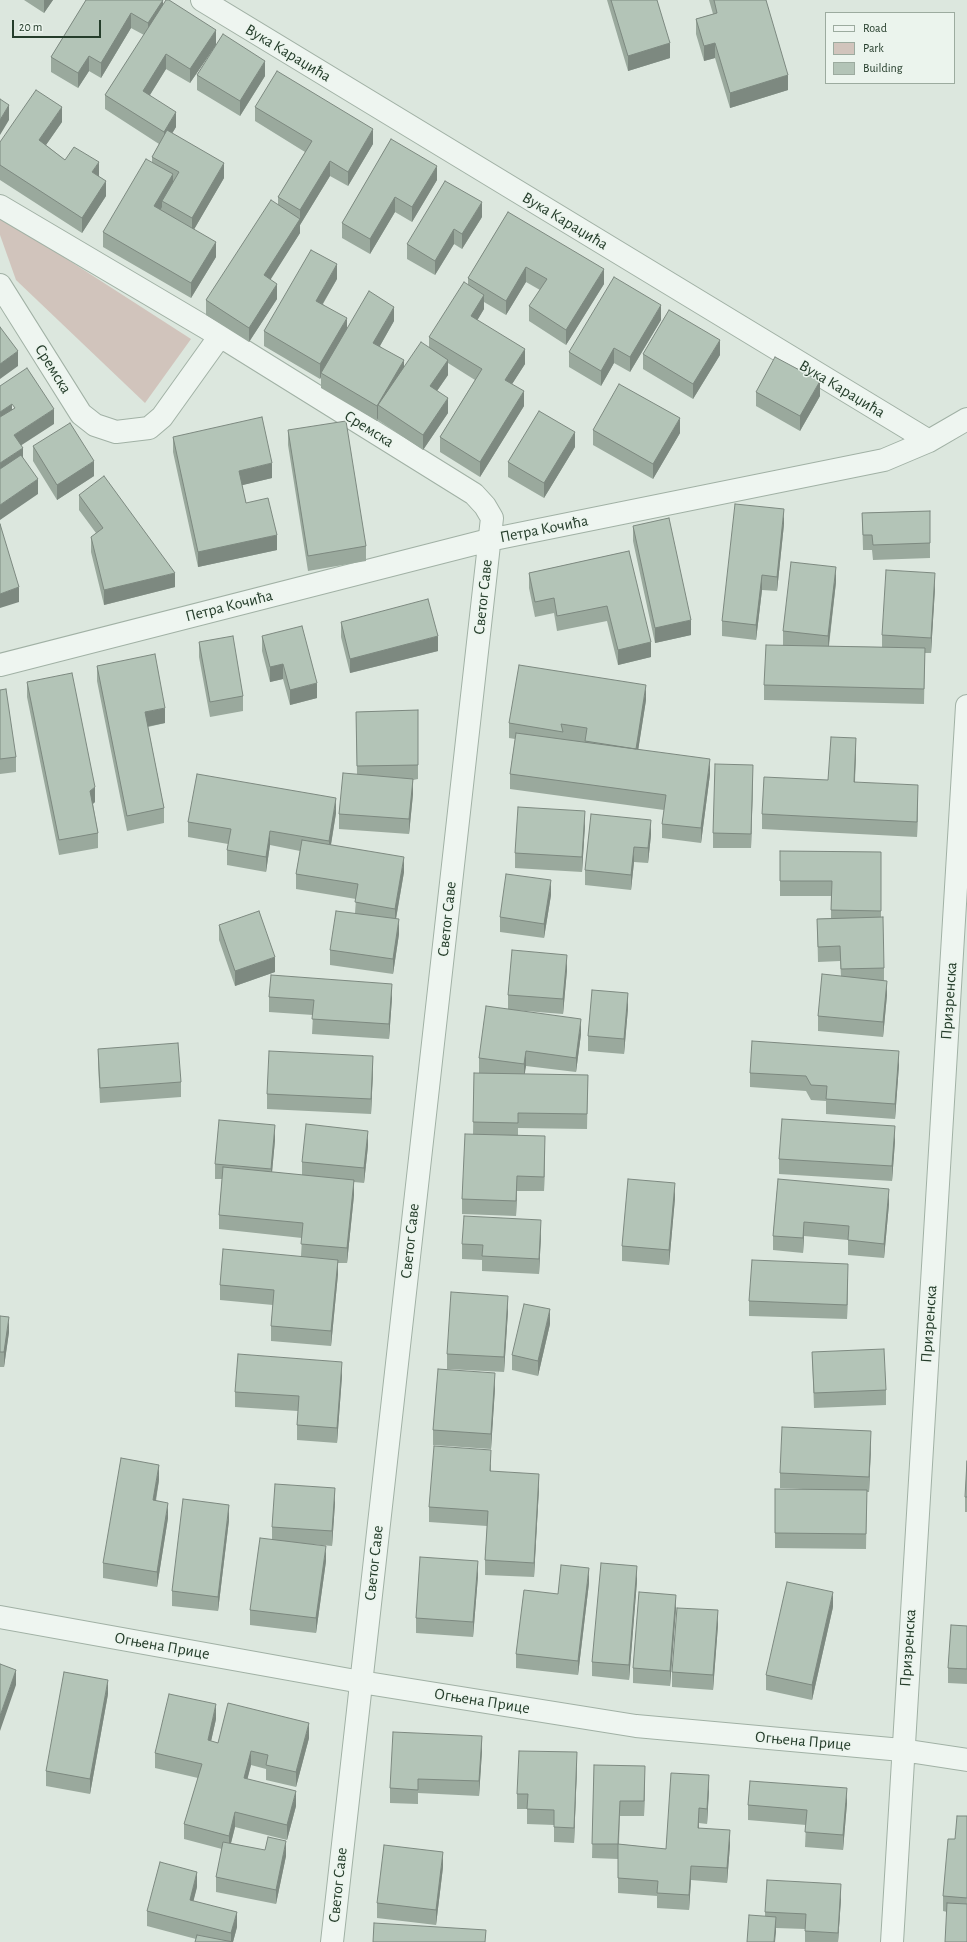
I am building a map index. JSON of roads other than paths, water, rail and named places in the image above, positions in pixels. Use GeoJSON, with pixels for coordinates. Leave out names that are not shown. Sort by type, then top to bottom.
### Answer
{"type":"FeatureCollection","features":[{"type":"Feature","properties":{"kind":"street","name":"Вука Караџића"},"geometry":{"type":"LineString","coordinates":[[202,0],[929,442]]}},
{"type":"Feature","properties":{"kind":"street","name":"Сремска"},"geometry":{"type":"LineString","coordinates":[[0,206],[220,336],[474,494],[485,506],[492,518],[489,540]]}},
{"type":"Feature","properties":{"kind":"street","name":"Сремска"},"geometry":{"type":"LineString","coordinates":[[0,285],[81,414],[95,425],[116,432],[149,428],[162,417],[220,336]]}},
{"type":"Feature","properties":{"kind":"street","name":"Петра Кочића"},"geometry":{"type":"LineString","coordinates":[[0,665],[489,540],[884,460],[929,442],[967,419]]}},
{"type":"Feature","properties":{"kind":"street","name":"Светог Саве"},"geometry":{"type":"LineString","coordinates":[[332,1942],[489,540]]}},
{"type":"Feature","properties":{"kind":"street","name":"Призренска"},"geometry":{"type":"LineString","coordinates":[[892,1942],[902,1750],[967,706]]}},
{"type":"Feature","properties":{"kind":"street","name":"Огњена Прице"},"geometry":{"type":"LineString","coordinates":[[0,1617],[361,1682],[636,1726],[902,1750],[967,1760]]}}]}
